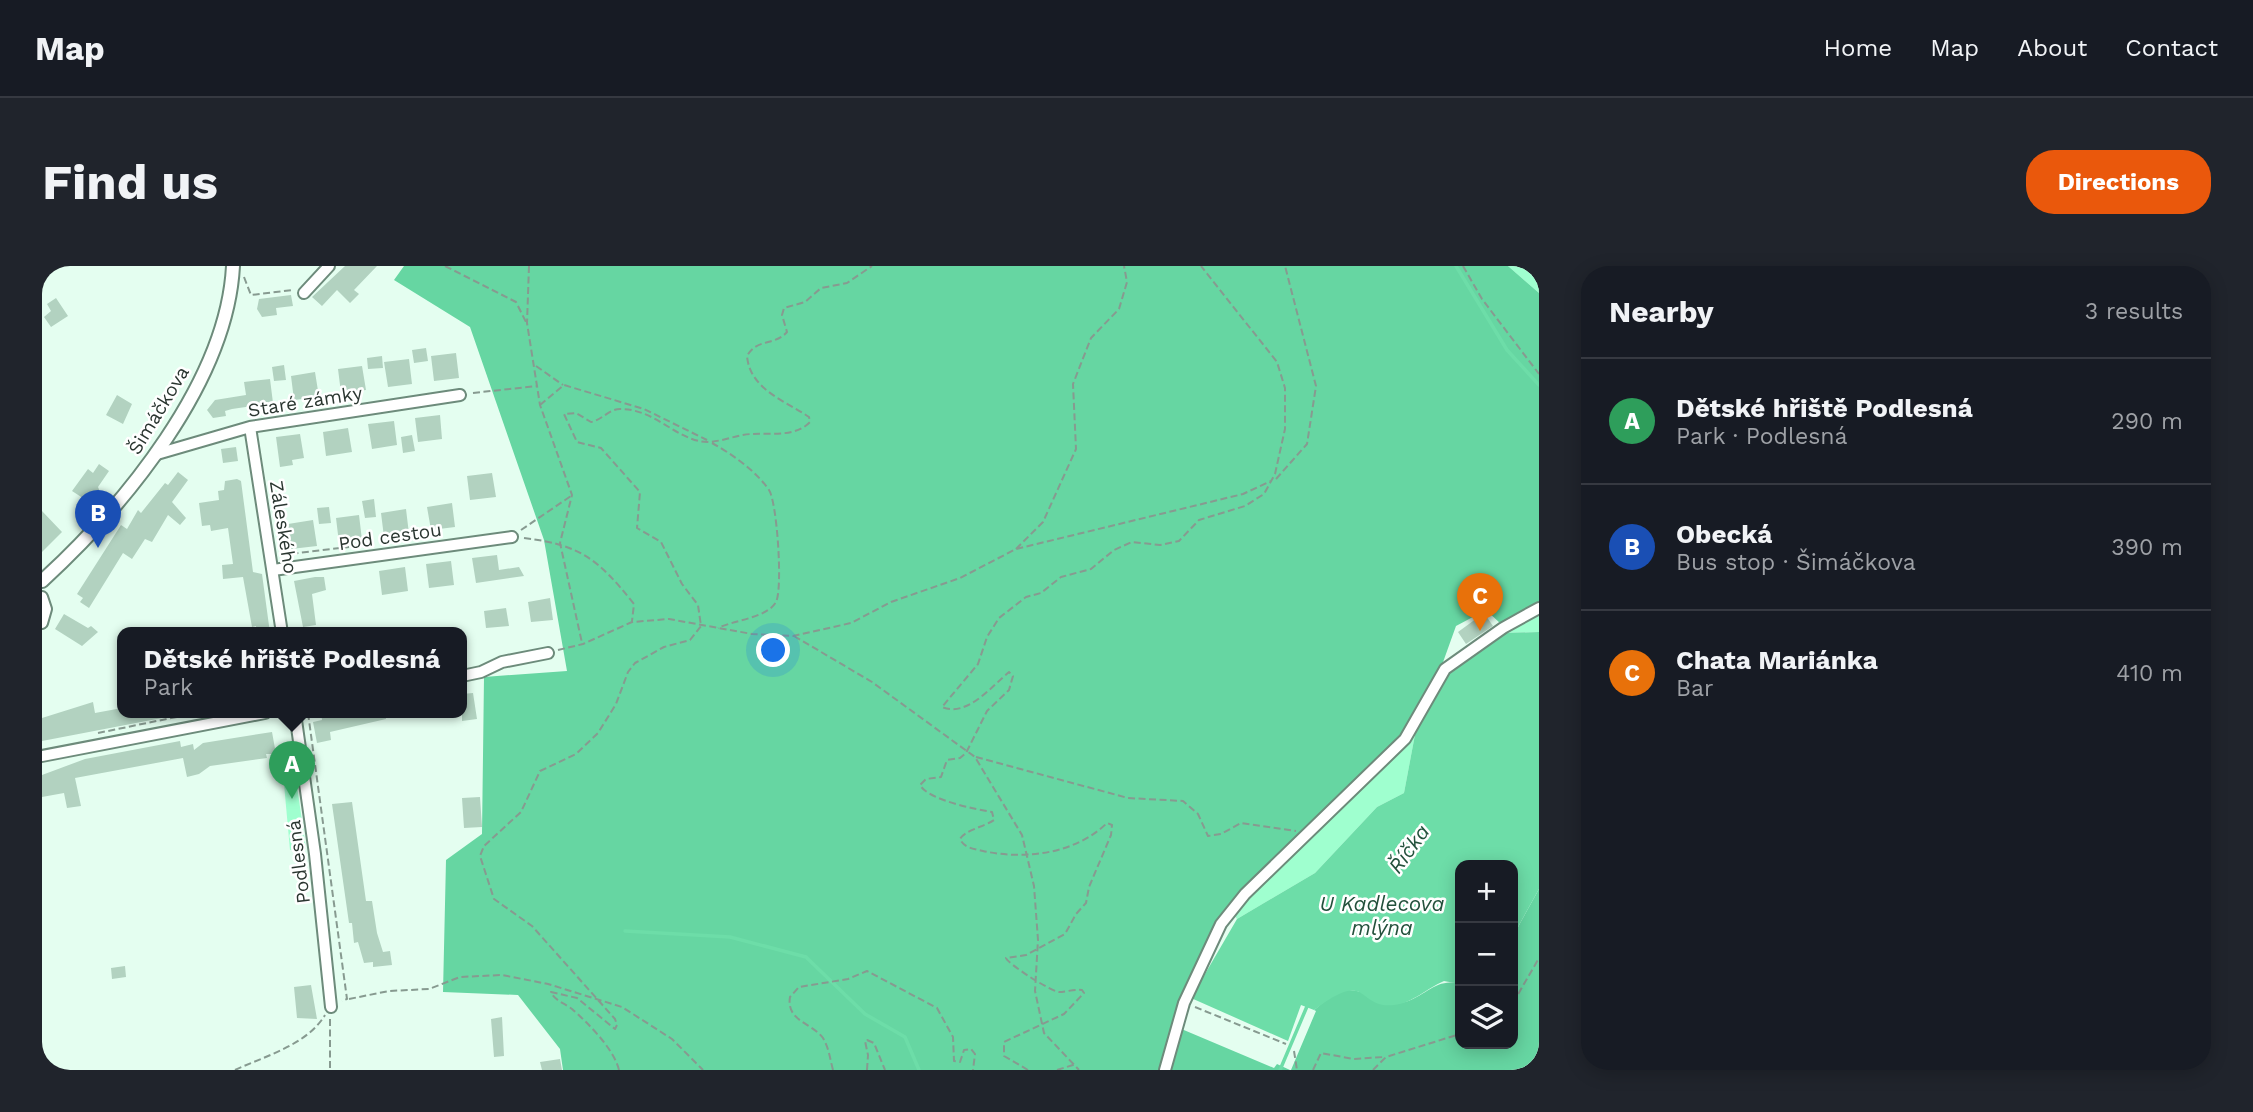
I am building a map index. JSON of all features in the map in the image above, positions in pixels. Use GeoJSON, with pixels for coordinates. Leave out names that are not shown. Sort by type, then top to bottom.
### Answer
{"type":"FeatureCollection","features":[{"type":"Feature","properties":{"kind":"street"},"geometry":{"type":"LineString","coordinates":[[304,293],[329,266]]}},
{"type":"Feature","properties":{"kind":"street","name":"Šimáčkova"},"geometry":{"type":"LineString","coordinates":[[42,581],[91,535],[157,454],[204,372],[221,327],[237,270]]}},
{"type":"Feature","properties":{"kind":"street","name":"Staré zámky"},"geometry":{"type":"LineString","coordinates":[[157,454],[250,426],[460,395]]}},
{"type":"Feature","properties":{"kind":"street","name":"Záleského"},"geometry":{"type":"LineString","coordinates":[[250,426],[281,627]]}},
{"type":"Feature","properties":{"kind":"street","name":"Pod cestou"},"geometry":{"type":"LineString","coordinates":[[273,570],[512,537]]}},
{"type":"Feature","properties":{"kind":"street"},"geometry":{"type":"LineString","coordinates":[[42,597],[46,609],[42,623]]}},
{"type":"Feature","properties":{"kind":"street"},"geometry":{"type":"LineString","coordinates":[[1165,1070],[1184,1003],[1221,924],[1245,894],[1405,739],[1445,670],[1503,628],[1539,608]]}},
{"type":"Feature","properties":{"kind":"street"},"geometry":{"type":"LineString","coordinates":[[467,675],[502,662],[548,653]]}},
{"type":"Feature","properties":{"kind":"street"},"geometry":{"type":"LineString","coordinates":[[42,756],[239,718]]}},
{"type":"Feature","properties":{"kind":"street","name":"Podlesná"},"geometry":{"type":"LineString","coordinates":[[296,718],[316,854],[331,1007]]}},
{"type":"Feature","properties":{"kind":"path"},"geometry":{"type":"LineString","coordinates":[[445,266],[516,302],[527,323]]}},
{"type":"Feature","properties":{"kind":"path"},"geometry":{"type":"LineString","coordinates":[[530,266],[527,323],[536,366],[540,405],[572,495],[560,543],[583,644]]}},
{"type":"Feature","properties":{"kind":"path"},"geometry":{"type":"LineString","coordinates":[[619,1070],[604,1042],[574,1011],[554,998],[551,992],[577,998],[615,1029],[615,1019],[532,926],[494,899],[481,864],[481,852],[521,812],[540,771],[576,754],[598,733],[616,704],[628,672],[635,663],[664,647],[690,640],[701,626],[698,605],[682,584],[661,542],[636,526],[641,504],[640,492],[601,448],[580,445],[564,416],[566,412],[576,413],[590,422],[603,418],[614,410],[624,409],[657,418],[689,438],[709,442],[754,433],[786,433],[810,422],[809,417],[767,391],[751,371],[747,356],[757,343],[783,337],[787,332],[782,316],[784,308],[805,302],[821,288],[847,284],[872,266]]}},
{"type":"Feature","properties":{"kind":"path"},"geometry":{"type":"LineString","coordinates":[[1016,549],[1043,522],[1076,449],[1073,384],[1091,338],[1119,309],[1126,282],[1124,266]]}},
{"type":"Feature","properties":{"kind":"path"},"geometry":{"type":"LineString","coordinates":[[1028,1070],[1004,1056],[1004,1042],[1064,1014],[1084,993],[1082,990],[1072,989],[1055,992],[1009,964],[1006,958],[1027,955],[1065,934],[1076,914],[1086,903],[1089,887],[1113,828],[1107,823],[1097,833],[1069,846],[1027,857],[1009,857],[962,844],[961,835],[980,829],[994,820],[992,812],[977,811],[920,788],[921,781],[941,777],[947,760],[960,758],[967,751],[987,710],[1009,690],[1013,676],[1007,673],[992,691],[966,705],[946,709],[942,704],[972,672],[987,637],[1013,606],[1026,597],[1041,593],[1061,577],[1091,569],[1120,546],[1132,542],[1160,545],[1179,541],[1199,520],[1245,506],[1264,494],[1273,480],[1285,429],[1286,407],[1282,373],[1277,362],[1201,266]]}},
{"type":"Feature","properties":{"kind":"path"},"geometry":{"type":"LineString","coordinates":[[548,653],[583,644],[632,622],[669,619],[716,629],[793,636],[851,623],[891,602],[960,579],[1016,549],[1243,494],[1279,477],[1307,444],[1316,386],[1285,266]]}},
{"type":"Feature","properties":{"kind":"path"},"geometry":{"type":"LineString","coordinates":[[1463,266],[1482,299],[1539,374]]}},
{"type":"Feature","properties":{"kind":"path"},"geometry":{"type":"LineString","coordinates":[[237,270],[251,295],[300,290],[304,293]]}},
{"type":"Feature","properties":{"kind":"path"},"geometry":{"type":"LineString","coordinates":[[536,366],[564,385],[644,409],[716,445],[755,473],[772,493],[781,580],[776,603],[764,613],[733,621],[716,629]]}},
{"type":"Feature","properties":{"kind":"path"},"geometry":{"type":"LineString","coordinates":[[540,405],[564,385]]}},
{"type":"Feature","properties":{"kind":"path"},"geometry":{"type":"LineString","coordinates":[[460,395],[538,386]]}},
{"type":"Feature","properties":{"kind":"path"},"geometry":{"type":"LineString","coordinates":[[512,537],[572,495]]}},
{"type":"Feature","properties":{"kind":"path"},"geometry":{"type":"LineString","coordinates":[[512,537],[560,543],[606,568],[634,604],[632,622]]}},
{"type":"Feature","properties":{"kind":"path"},"geometry":{"type":"LineString","coordinates":[[793,636],[873,682],[975,757],[1128,798],[1183,801],[1198,814],[1208,836],[1221,834],[1241,823],[1294,830],[1302,836]]}},
{"type":"Feature","properties":{"kind":"path"},"geometry":{"type":"LineString","coordinates":[[93,734],[171,718]]}},
{"type":"Feature","properties":{"kind":"path"},"geometry":{"type":"LineString","coordinates":[[309,718],[347,999]]}},
{"type":"Feature","properties":{"kind":"path"},"geometry":{"type":"LineString","coordinates":[[975,757],[1022,835],[1034,886],[1038,948],[1035,991],[1044,1033],[1079,1070]]}},
{"type":"Feature","properties":{"kind":"path"},"geometry":{"type":"LineString","coordinates":[[1518,994],[1539,958]]}},
{"type":"Feature","properties":{"kind":"path"},"geometry":{"type":"LineString","coordinates":[[833,1070],[821,1035],[801,1023],[789,1004],[799,986],[837,980],[867,971],[937,1008],[953,1037],[954,1061],[960,1062],[964,1050],[971,1049],[975,1054],[973,1070]]}},
{"type":"Feature","properties":{"kind":"path"},"geometry":{"type":"LineString","coordinates":[[235,1070],[291,1045],[319,1025],[331,1007],[347,999],[389,991],[429,989],[460,977],[502,975],[622,1007],[672,1039],[703,1070]]}},
{"type":"Feature","properties":{"kind":"path"},"geometry":{"type":"LineString","coordinates":[[1184,1003],[1286,1044]]}},
{"type":"Feature","properties":{"kind":"path"},"geometry":{"type":"LineString","coordinates":[[330,1070],[331,1007]]}},
{"type":"Feature","properties":{"kind":"path"},"geometry":{"type":"LineString","coordinates":[[1312,1070],[1321,1053],[1354,1059],[1385,1056],[1455,1035]]}},
{"type":"Feature","properties":{"kind":"path"},"geometry":{"type":"LineString","coordinates":[[867,1070],[867,1040],[874,1043],[885,1070]]}},
{"type":"Feature","properties":{"kind":"path"},"geometry":{"type":"LineString","coordinates":[[1294,1051],[1297,1070]]}},
{"type":"Feature","properties":{"kind":"path"},"geometry":{"type":"LineString","coordinates":[[1373,1070],[1385,1056]]}},
{"type":"Feature","properties":{"kind":"path"},"geometry":{"type":"LineString","coordinates":[[1057,1070],[1076,1064]]}},
{"type":"Feature","properties":{"kind":"shaded area"},"geometry":{"type":"Polygon","coordinates":[[[404,266],[1508,266],[1539,293],[1539,604],[1501,624],[1486,610],[1456,626],[1442,665],[1404,736],[1340,794],[1242,891],[1217,923],[1181,996],[1172,1025],[1274,1068],[1277,1064],[1290,1070],[563,1070],[560,1049],[518,995],[443,992],[446,860],[482,834],[484,677],[567,671],[544,540],[470,327],[394,280],[404,266]]]}},
{"type":"Feature","properties":{"kind":"shaded area"},"geometry":{"type":"Polygon","coordinates":[[[1508,266],[1539,266],[1539,293],[1508,266]]]}},
{"type":"Feature","properties":{"kind":"shaded area"},"geometry":{"type":"Polygon","coordinates":[[[1539,613],[1539,632],[1501,633],[1539,613]]]}},
{"type":"Feature","properties":{"kind":"shaded area"},"geometry":{"type":"Polygon","coordinates":[[[1417,724],[1404,793],[1377,807],[1315,873],[1237,919],[1233,914],[1249,895],[1417,724]]]}},
{"type":"Feature","properties":{"kind":"shaded area"},"geometry":{"type":"Polygon","coordinates":[[[295,772],[306,849],[290,850],[283,773],[295,772]]]}},
{"type":"Feature","properties":{"kind":"shaded area"},"geometry":{"type":"Polygon","coordinates":[[[1539,889],[1539,1070],[1291,1070],[1316,1011],[1314,1010],[1336,993],[1345,990],[1362,992],[1396,1003],[1412,999],[1438,985],[1455,983],[1455,1049],[1518,1049],[1518,927],[1539,889]]]}},
{"type":"Feature","properties":{"kind":"water","name":"U Kadlecova mlýna"},"geometry":{"type":"Polygon","coordinates":[[[1539,632],[1539,889],[1518,927],[1518,860],[1455,860],[1455,983],[1444,981],[1394,1005],[1382,1005],[1354,991],[1332,998],[1314,1010],[1301,1005],[1288,1041],[1191,998],[1237,919],[1315,873],[1377,807],[1404,793],[1417,724],[1449,672],[1501,633],[1539,632]]]}},
{"type":"Feature","properties":{"kind":"building"},"geometry":{"type":"Polygon","coordinates":[[[345,266],[377,266],[354,290],[359,294],[350,303],[337,290],[322,306],[312,297],[345,266]]]}},
{"type":"Feature","properties":{"kind":"building"},"geometry":{"type":"Polygon","coordinates":[[[291,295],[293,306],[276,308],[277,315],[262,317],[257,309],[259,299],[291,295]]]}},
{"type":"Feature","properties":{"kind":"building"},"geometry":{"type":"Polygon","coordinates":[[[56,298],[68,316],[51,327],[44,317],[51,311],[47,304],[56,298]]]}},
{"type":"Feature","properties":{"kind":"building"},"geometry":{"type":"Polygon","coordinates":[[[426,348],[428,361],[414,363],[412,350],[426,348]]]}},
{"type":"Feature","properties":{"kind":"building"},"geometry":{"type":"Polygon","coordinates":[[[456,353],[459,378],[434,381],[431,356],[456,353]]]}},
{"type":"Feature","properties":{"kind":"building"},"geometry":{"type":"Polygon","coordinates":[[[382,356],[383,368],[368,369],[367,358],[382,356]]]}},
{"type":"Feature","properties":{"kind":"building"},"geometry":{"type":"Polygon","coordinates":[[[409,359],[412,384],[388,387],[384,362],[409,359]]]}},
{"type":"Feature","properties":{"kind":"building"},"geometry":{"type":"Polygon","coordinates":[[[284,365],[286,380],[274,381],[272,367],[284,365]]]}},
{"type":"Feature","properties":{"kind":"building"},"geometry":{"type":"Polygon","coordinates":[[[362,366],[366,390],[341,393],[338,369],[362,366]]]}},
{"type":"Feature","properties":{"kind":"building"},"geometry":{"type":"Polygon","coordinates":[[[315,372],[319,397],[294,400],[291,376],[315,372]]]}},
{"type":"Feature","properties":{"kind":"building"},"geometry":{"type":"Polygon","coordinates":[[[270,379],[273,403],[232,409],[225,411],[226,416],[213,418],[207,410],[215,400],[246,395],[244,382],[270,379]]]}},
{"type":"Feature","properties":{"kind":"building"},"geometry":{"type":"Polygon","coordinates":[[[117,395],[132,404],[123,424],[106,415],[117,395]]]}},
{"type":"Feature","properties":{"kind":"building"},"geometry":{"type":"Polygon","coordinates":[[[440,415],[442,439],[418,442],[415,418],[440,415]]]}},
{"type":"Feature","properties":{"kind":"building"},"geometry":{"type":"Polygon","coordinates":[[[394,421],[397,445],[372,449],[368,424],[394,421]]]}},
{"type":"Feature","properties":{"kind":"building"},"geometry":{"type":"Polygon","coordinates":[[[348,428],[352,452],[326,456],[323,432],[348,428]]]}},
{"type":"Feature","properties":{"kind":"building"},"geometry":{"type":"Polygon","coordinates":[[[300,434],[304,458],[292,460],[293,465],[280,467],[276,437],[300,434]]]}},
{"type":"Feature","properties":{"kind":"building"},"geometry":{"type":"Polygon","coordinates":[[[412,435],[415,451],[403,453],[401,437],[412,435]]]}},
{"type":"Feature","properties":{"kind":"building"},"geometry":{"type":"Polygon","coordinates":[[[236,447],[238,461],[223,463],[221,449],[236,447]]]}},
{"type":"Feature","properties":{"kind":"building"},"geometry":{"type":"Polygon","coordinates":[[[99,464],[109,471],[98,487],[100,492],[92,504],[72,491],[88,469],[93,473],[99,464]]]}},
{"type":"Feature","properties":{"kind":"building"},"geometry":{"type":"Polygon","coordinates":[[[178,472],[188,480],[172,502],[186,518],[180,525],[168,515],[152,542],[145,539],[132,559],[123,553],[89,608],[80,602],[83,598],[77,594],[121,525],[127,529],[138,510],[141,513],[165,483],[168,485],[178,472]]]}},
{"type":"Feature","properties":{"kind":"building"},"geometry":{"type":"Polygon","coordinates":[[[492,473],[496,497],[470,500],[467,476],[492,473]]]}},
{"type":"Feature","properties":{"kind":"building"},"geometry":{"type":"Polygon","coordinates":[[[225,481],[241,481],[253,572],[262,574],[269,627],[252,627],[243,577],[223,579],[222,565],[233,564],[228,528],[211,531],[210,525],[202,526],[199,503],[219,500],[218,491],[224,490],[225,481]]]}},
{"type":"Feature","properties":{"kind":"building"},"geometry":{"type":"Polygon","coordinates":[[[374,499],[376,517],[365,518],[362,501],[374,499]]]}},
{"type":"Feature","properties":{"kind":"building"},"geometry":{"type":"Polygon","coordinates":[[[452,503],[455,527],[431,530],[427,507],[452,503]]]}},
{"type":"Feature","properties":{"kind":"building"},"geometry":{"type":"Polygon","coordinates":[[[329,507],[331,523],[319,524],[317,508],[329,507]]]}},
{"type":"Feature","properties":{"kind":"building"},"geometry":{"type":"Polygon","coordinates":[[[406,509],[409,534],[384,537],[381,513],[406,509]]]}},
{"type":"Feature","properties":{"kind":"building"},"geometry":{"type":"Polygon","coordinates":[[[42,511],[62,532],[42,552],[42,511]]]}},
{"type":"Feature","properties":{"kind":"building"},"geometry":{"type":"Polygon","coordinates":[[[359,515],[362,540],[339,543],[336,518],[359,515]]]}},
{"type":"Feature","properties":{"kind":"building"},"geometry":{"type":"Polygon","coordinates":[[[313,520],[317,546],[291,549],[288,524],[313,520]]]}},
{"type":"Feature","properties":{"kind":"building"},"geometry":{"type":"Polygon","coordinates":[[[497,555],[499,570],[519,567],[524,576],[476,583],[472,558],[497,555]]]}},
{"type":"Feature","properties":{"kind":"building"},"geometry":{"type":"Polygon","coordinates":[[[451,561],[454,585],[429,588],[426,564],[451,561]]]}},
{"type":"Feature","properties":{"kind":"building"},"geometry":{"type":"Polygon","coordinates":[[[405,567],[408,591],[382,595],[379,571],[405,567]]]}},
{"type":"Feature","properties":{"kind":"building"},"geometry":{"type":"Polygon","coordinates":[[[324,577],[326,590],[312,594],[316,625],[303,627],[294,581],[324,577]]]}},
{"type":"Feature","properties":{"kind":"building"},"geometry":{"type":"Polygon","coordinates":[[[550,598],[553,620],[531,622],[528,602],[550,598]]]}},
{"type":"Feature","properties":{"kind":"building"},"geometry":{"type":"Polygon","coordinates":[[[506,608],[509,626],[486,628],[484,611],[506,608]]]}},
{"type":"Feature","properties":{"kind":"building"},"geometry":{"type":"Polygon","coordinates":[[[1484,613],[1493,626],[1466,644],[1458,632],[1484,613]]]}},
{"type":"Feature","properties":{"kind":"building"},"geometry":{"type":"Polygon","coordinates":[[[64,614],[98,632],[82,646],[55,629],[64,614]]]}},
{"type":"Feature","properties":{"kind":"building"},"geometry":{"type":"Polygon","coordinates":[[[473,693],[477,719],[462,721],[462,718],[467,718],[467,694],[473,693]]]}},
{"type":"Feature","properties":{"kind":"building"},"geometry":{"type":"Polygon","coordinates":[[[93,702],[95,713],[117,709],[117,718],[162,718],[42,741],[42,718],[93,702]]]}},
{"type":"Feature","properties":{"kind":"building"},"geometry":{"type":"Polygon","coordinates":[[[386,719],[330,732],[331,740],[317,743],[313,722],[386,719]]]}},
{"type":"Feature","properties":{"kind":"building"},"geometry":{"type":"Polygon","coordinates":[[[272,732],[276,754],[266,754],[267,758],[210,766],[199,774],[187,777],[183,758],[75,778],[81,806],[67,808],[64,793],[42,797],[42,775],[85,759],[180,741],[181,747],[193,744],[194,750],[203,743],[272,732]]]}},
{"type":"Feature","properties":{"kind":"building"},"geometry":{"type":"Polygon","coordinates":[[[480,797],[482,827],[464,828],[462,798],[480,797]]]}},
{"type":"Feature","properties":{"kind":"building"},"geometry":{"type":"Polygon","coordinates":[[[352,802],[366,901],[372,901],[377,933],[383,952],[390,951],[392,965],[373,967],[373,962],[364,963],[358,942],[354,943],[352,923],[349,923],[332,804],[352,802]]]}},
{"type":"Feature","properties":{"kind":"building"},"geometry":{"type":"Polygon","coordinates":[[[125,966],[126,977],[112,979],[111,968],[125,966]]]}},
{"type":"Feature","properties":{"kind":"building"},"geometry":{"type":"Polygon","coordinates":[[[311,985],[317,1019],[297,1018],[294,987],[311,985]]]}},
{"type":"Feature","properties":{"kind":"building"},"geometry":{"type":"Polygon","coordinates":[[[502,1017],[504,1056],[494,1057],[491,1019],[502,1017]]]}},
{"type":"Feature","properties":{"kind":"building"},"geometry":{"type":"Polygon","coordinates":[[[560,1059],[562,1070],[542,1070],[540,1062],[560,1059]]]}},
{"type":"Feature","properties":{"kind":"waterway"},"geometry":{"type":"LineString","coordinates":[[1456,266],[1507,350],[1539,385]]}},
{"type":"Feature","properties":{"kind":"waterway"},"geometry":{"type":"LineString","coordinates":[[625,931],[730,937],[806,957],[865,1014],[905,1037],[919,1070]]}},
{"type":"Feature","properties":{"kind":"waterway","name":"Říčka"},"geometry":{"type":"LineString","coordinates":[[1280,1070],[1308,1004]]}},
{"type":"Feature","properties":{"kind":"place","name":"Obecká"},"geometry":{"type":"Point","coordinates":[98,548]}},
{"type":"Feature","properties":{"kind":"place","name":"Chata Mariánka"},"geometry":{"type":"Point","coordinates":[1480,631]}},
{"type":"Feature","properties":{"kind":"place","name":"Dětské hřiště Podlesná"},"geometry":{"type":"Point","coordinates":[292,799]}}]}
